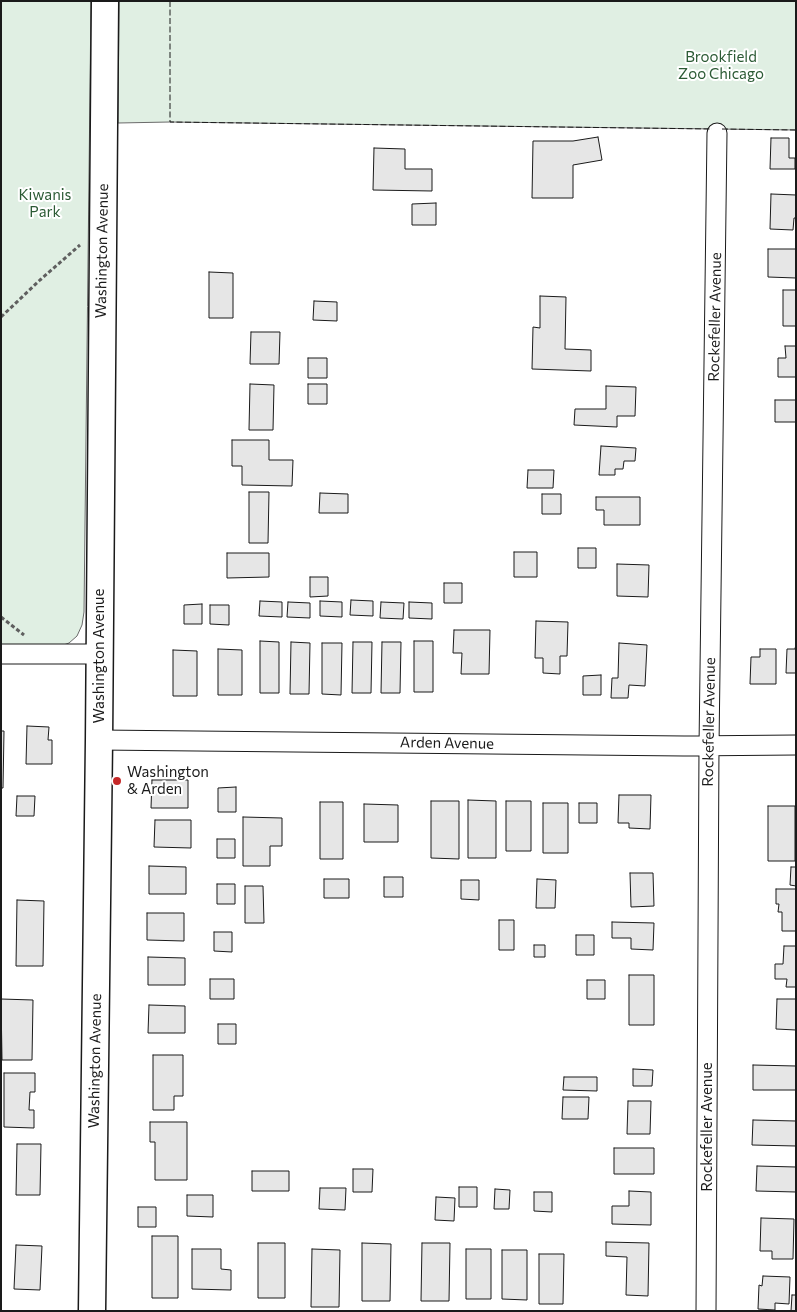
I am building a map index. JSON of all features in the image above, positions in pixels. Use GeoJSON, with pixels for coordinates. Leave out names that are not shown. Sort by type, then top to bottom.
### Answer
{"type":"FeatureCollection","features":[{"type":"Feature","properties":{"kind":"street","name":"Washington Avenue"},"geometry":{"type":"LineString","coordinates":[[92,1311],[105,1]]}},
{"type":"Feature","properties":{"kind":"street","name":"Rockefeller Avenue"},"geometry":{"type":"LineString","coordinates":[[706,1311],[709,746],[717,133]]}},
{"type":"Feature","properties":{"kind":"street"},"geometry":{"type":"LineString","coordinates":[[1,654],[99,654]]}},
{"type":"Feature","properties":{"kind":"street","name":"Arden Avenue"},"geometry":{"type":"LineString","coordinates":[[99,740],[709,746],[796,745]]}},
{"type":"Feature","properties":{"kind":"path"},"geometry":{"type":"LineString","coordinates":[[1,317],[85,241]]}},
{"type":"Feature","properties":{"kind":"green space","name":"Kiwanis Park"},"geometry":{"type":"Polygon","coordinates":[[[1,1],[91,1],[84,612],[82,625],[77,636],[69,643],[61,646],[1,645],[1,1]]]}},
{"type":"Feature","properties":{"kind":"green space","name":"Brookfield Zoo Chicago"},"geometry":{"type":"Polygon","coordinates":[[[119,1],[796,1],[796,130],[170,122],[118,123],[119,1]]]}},
{"type":"Feature","properties":{"kind":"building"},"geometry":{"type":"Polygon","coordinates":[[[598,137],[602,160],[573,165],[573,198],[532,198],[533,141],[573,141],[598,137]]]}},
{"type":"Feature","properties":{"kind":"building"},"geometry":{"type":"Polygon","coordinates":[[[771,138],[789,138],[789,158],[795,158],[795,169],[770,169],[771,138]]]}},
{"type":"Feature","properties":{"kind":"building"},"geometry":{"type":"Polygon","coordinates":[[[374,148],[405,149],[405,169],[432,169],[432,191],[373,190],[374,148]]]}},
{"type":"Feature","properties":{"kind":"building"},"geometry":{"type":"Polygon","coordinates":[[[771,194],[796,195],[796,218],[794,218],[793,230],[770,229],[771,194]]]}},
{"type":"Feature","properties":{"kind":"building"},"geometry":{"type":"Polygon","coordinates":[[[436,203],[436,225],[412,225],[412,204],[436,203]]]}},
{"type":"Feature","properties":{"kind":"building"},"geometry":{"type":"Polygon","coordinates":[[[768,249],[796,249],[796,278],[768,277],[768,249]]]}},
{"type":"Feature","properties":{"kind":"building"},"geometry":{"type":"Polygon","coordinates":[[[209,272],[233,273],[233,318],[209,318],[209,272]]]}},
{"type":"Feature","properties":{"kind":"building"},"geometry":{"type":"Polygon","coordinates":[[[783,290],[796,290],[796,326],[783,326],[783,290]]]}},
{"type":"Feature","properties":{"kind":"building"},"geometry":{"type":"Polygon","coordinates":[[[540,296],[566,297],[565,349],[591,350],[591,371],[532,369],[533,327],[540,328],[540,296]]]}},
{"type":"Feature","properties":{"kind":"building"},"geometry":{"type":"Polygon","coordinates":[[[314,301],[337,302],[337,321],[313,320],[314,301]]]}},
{"type":"Feature","properties":{"kind":"building"},"geometry":{"type":"Polygon","coordinates":[[[251,332],[280,332],[279,364],[250,364],[251,332]]]}},
{"type":"Feature","properties":{"kind":"building"},"geometry":{"type":"Polygon","coordinates":[[[785,346],[796,346],[796,377],[778,377],[778,358],[786,358],[785,346]]]}},
{"type":"Feature","properties":{"kind":"building"},"geometry":{"type":"Polygon","coordinates":[[[308,358],[327,358],[327,378],[308,378],[308,358]]]}},
{"type":"Feature","properties":{"kind":"building"},"geometry":{"type":"Polygon","coordinates":[[[250,384],[274,385],[273,430],[249,430],[250,384]]]}},
{"type":"Feature","properties":{"kind":"building"},"geometry":{"type":"Polygon","coordinates":[[[308,384],[327,384],[327,404],[308,404],[308,384]]]}},
{"type":"Feature","properties":{"kind":"building"},"geometry":{"type":"Polygon","coordinates":[[[606,386],[636,387],[635,416],[617,416],[617,427],[574,425],[575,409],[606,409],[606,386]]]}},
{"type":"Feature","properties":{"kind":"building"},"geometry":{"type":"Polygon","coordinates":[[[775,400],[796,400],[796,422],[775,422],[775,400]]]}},
{"type":"Feature","properties":{"kind":"building"},"geometry":{"type":"Polygon","coordinates":[[[232,440],[269,440],[269,460],[293,460],[292,486],[242,485],[242,466],[232,466],[232,440]]]}},
{"type":"Feature","properties":{"kind":"building"},"geometry":{"type":"Polygon","coordinates":[[[601,446],[636,448],[635,461],[624,461],[623,469],[615,469],[615,475],[599,475],[601,446]]]}},
{"type":"Feature","properties":{"kind":"building"},"geometry":{"type":"Polygon","coordinates":[[[528,470],[554,470],[553,488],[527,488],[528,470]]]}},
{"type":"Feature","properties":{"kind":"building"},"geometry":{"type":"Polygon","coordinates":[[[249,492],[269,492],[268,543],[249,543],[249,492]]]}},
{"type":"Feature","properties":{"kind":"building"},"geometry":{"type":"Polygon","coordinates":[[[320,493],[348,494],[348,513],[319,513],[320,493]]]}},
{"type":"Feature","properties":{"kind":"building"},"geometry":{"type":"Polygon","coordinates":[[[542,494],[561,494],[561,514],[542,514],[542,494]]]}},
{"type":"Feature","properties":{"kind":"building"},"geometry":{"type":"Polygon","coordinates":[[[596,497],[640,497],[640,525],[604,525],[604,510],[596,510],[596,497]]]}},
{"type":"Feature","properties":{"kind":"building"},"geometry":{"type":"Polygon","coordinates":[[[578,548],[596,548],[596,568],[578,568],[578,548]]]}},
{"type":"Feature","properties":{"kind":"building"},"geometry":{"type":"Polygon","coordinates":[[[514,552],[537,552],[537,577],[514,577],[514,552]]]}},
{"type":"Feature","properties":{"kind":"building"},"geometry":{"type":"Polygon","coordinates":[[[227,553],[269,553],[269,577],[227,578],[227,553]]]}},
{"type":"Feature","properties":{"kind":"building"},"geometry":{"type":"Polygon","coordinates":[[[617,564],[649,565],[648,597],[617,596],[617,564]]]}},
{"type":"Feature","properties":{"kind":"building"},"geometry":{"type":"Polygon","coordinates":[[[310,577],[328,577],[328,596],[310,597],[310,577]]]}},
{"type":"Feature","properties":{"kind":"building"},"geometry":{"type":"Polygon","coordinates":[[[444,583],[462,583],[462,603],[444,603],[444,583]]]}},
{"type":"Feature","properties":{"kind":"building"},"geometry":{"type":"Polygon","coordinates":[[[351,600],[373,601],[373,616],[350,615],[351,600]]]}},
{"type":"Feature","properties":{"kind":"building"},"geometry":{"type":"Polygon","coordinates":[[[260,601],[282,602],[282,617],[259,616],[260,601]]]}},
{"type":"Feature","properties":{"kind":"building"},"geometry":{"type":"Polygon","coordinates":[[[320,601],[342,602],[342,617],[320,616],[320,601]]]}},
{"type":"Feature","properties":{"kind":"building"},"geometry":{"type":"Polygon","coordinates":[[[288,602],[310,603],[310,618],[287,617],[288,602]]]}},
{"type":"Feature","properties":{"kind":"building"},"geometry":{"type":"Polygon","coordinates":[[[381,602],[404,603],[403,619],[380,618],[381,602]]]}},
{"type":"Feature","properties":{"kind":"building"},"geometry":{"type":"Polygon","coordinates":[[[409,602],[432,603],[432,619],[409,618],[409,602]]]}},
{"type":"Feature","properties":{"kind":"building"},"geometry":{"type":"Polygon","coordinates":[[[202,604],[202,624],[184,624],[184,605],[202,604]]]}},
{"type":"Feature","properties":{"kind":"building"},"geometry":{"type":"Polygon","coordinates":[[[210,605],[229,605],[229,625],[210,624],[210,605]]]}},
{"type":"Feature","properties":{"kind":"building"},"geometry":{"type":"Polygon","coordinates":[[[536,621],[568,622],[567,656],[560,656],[560,674],[543,673],[543,658],[535,658],[536,621]]]}},
{"type":"Feature","properties":{"kind":"building"},"geometry":{"type":"Polygon","coordinates":[[[454,630],[490,630],[489,674],[461,674],[462,653],[453,653],[454,630]]]}},
{"type":"Feature","properties":{"kind":"building"},"geometry":{"type":"Polygon","coordinates":[[[260,641],[279,642],[279,693],[260,693],[260,641]]]}},
{"type":"Feature","properties":{"kind":"building"},"geometry":{"type":"Polygon","coordinates":[[[414,641],[433,641],[433,692],[414,692],[414,641]]]}},
{"type":"Feature","properties":{"kind":"building"},"geometry":{"type":"Polygon","coordinates":[[[291,642],[310,643],[309,694],[290,694],[291,642]]]}},
{"type":"Feature","properties":{"kind":"building"},"geometry":{"type":"Polygon","coordinates":[[[353,642],[372,642],[371,693],[352,693],[353,642]]]}},
{"type":"Feature","properties":{"kind":"building"},"geometry":{"type":"Polygon","coordinates":[[[382,642],[401,642],[400,693],[381,693],[382,642]]]}},
{"type":"Feature","properties":{"kind":"building"},"geometry":{"type":"Polygon","coordinates":[[[322,643],[342,643],[341,695],[322,694],[322,643]]]}},
{"type":"Feature","properties":{"kind":"building"},"geometry":{"type":"Polygon","coordinates":[[[619,643],[647,645],[645,686],[629,685],[628,698],[611,698],[612,678],[618,678],[619,643]]]}},
{"type":"Feature","properties":{"kind":"building"},"geometry":{"type":"Polygon","coordinates":[[[796,644],[796,673],[786,673],[787,649],[795,649],[796,644]]]}},
{"type":"Feature","properties":{"kind":"building"},"geometry":{"type":"Polygon","coordinates":[[[218,649],[242,650],[242,695],[218,695],[218,649]]]}},
{"type":"Feature","properties":{"kind":"building"},"geometry":{"type":"Polygon","coordinates":[[[760,649],[776,649],[776,684],[750,684],[751,657],[760,657],[760,649]]]}},
{"type":"Feature","properties":{"kind":"building"},"geometry":{"type":"Polygon","coordinates":[[[173,650],[197,651],[197,696],[173,696],[173,650]]]}},
{"type":"Feature","properties":{"kind":"building"},"geometry":{"type":"Polygon","coordinates":[[[601,675],[601,695],[583,695],[583,676],[601,675]]]}},
{"type":"Feature","properties":{"kind":"building"},"geometry":{"type":"Polygon","coordinates":[[[27,726],[49,727],[48,740],[52,740],[52,764],[26,764],[27,726]]]}},
{"type":"Feature","properties":{"kind":"building"},"geometry":{"type":"Polygon","coordinates":[[[1,731],[4,731],[3,788],[1,788],[1,731]]]}},
{"type":"Feature","properties":{"kind":"building"},"geometry":{"type":"Polygon","coordinates":[[[152,780],[188,780],[188,808],[151,808],[152,780]]]}},
{"type":"Feature","properties":{"kind":"building"},"geometry":{"type":"Polygon","coordinates":[[[236,787],[236,812],[218,812],[218,788],[236,787]]]}},
{"type":"Feature","properties":{"kind":"building"},"geometry":{"type":"Polygon","coordinates":[[[619,795],[651,795],[650,829],[629,828],[629,823],[618,823],[619,795]]]}},
{"type":"Feature","properties":{"kind":"building"},"geometry":{"type":"Polygon","coordinates":[[[17,796],[35,796],[34,816],[16,816],[17,796]]]}},
{"type":"Feature","properties":{"kind":"building"},"geometry":{"type":"Polygon","coordinates":[[[468,800],[496,801],[496,858],[468,858],[468,800]]]}},
{"type":"Feature","properties":{"kind":"building"},"geometry":{"type":"Polygon","coordinates":[[[431,801],[459,801],[459,859],[431,858],[431,801]]]}},
{"type":"Feature","properties":{"kind":"building"},"geometry":{"type":"Polygon","coordinates":[[[506,801],[531,801],[531,851],[506,851],[506,801]]]}},
{"type":"Feature","properties":{"kind":"building"},"geometry":{"type":"Polygon","coordinates":[[[320,802],[343,802],[343,859],[320,859],[320,802]]]}},
{"type":"Feature","properties":{"kind":"building"},"geometry":{"type":"Polygon","coordinates":[[[543,803],[568,803],[568,853],[543,853],[543,803]]]}},
{"type":"Feature","properties":{"kind":"building"},"geometry":{"type":"Polygon","coordinates":[[[579,803],[597,803],[597,823],[579,823],[579,803]]]}},
{"type":"Feature","properties":{"kind":"building"},"geometry":{"type":"Polygon","coordinates":[[[364,804],[398,805],[398,842],[364,842],[364,804]]]}},
{"type":"Feature","properties":{"kind":"building"},"geometry":{"type":"Polygon","coordinates":[[[768,806],[795,806],[795,861],[768,861],[768,806]]]}},
{"type":"Feature","properties":{"kind":"building"},"geometry":{"type":"Polygon","coordinates":[[[243,817],[282,818],[282,846],[270,846],[270,866],[243,866],[243,817]]]}},
{"type":"Feature","properties":{"kind":"building"},"geometry":{"type":"Polygon","coordinates":[[[155,820],[191,820],[191,848],[154,847],[155,820]]]}},
{"type":"Feature","properties":{"kind":"building"},"geometry":{"type":"Polygon","coordinates":[[[217,839],[235,839],[235,858],[217,858],[217,839]]]}},
{"type":"Feature","properties":{"kind":"building"},"geometry":{"type":"Polygon","coordinates":[[[149,866],[186,867],[186,894],[149,894],[149,866]]]}},
{"type":"Feature","properties":{"kind":"building"},"geometry":{"type":"Polygon","coordinates":[[[791,867],[796,867],[796,886],[790,885],[791,867]]]}},
{"type":"Feature","properties":{"kind":"building"},"geometry":{"type":"Polygon","coordinates":[[[630,873],[653,873],[654,906],[631,907],[630,873]]]}},
{"type":"Feature","properties":{"kind":"building"},"geometry":{"type":"Polygon","coordinates":[[[384,877],[403,877],[403,897],[384,897],[384,877]]]}},
{"type":"Feature","properties":{"kind":"building"},"geometry":{"type":"Polygon","coordinates":[[[324,879],[349,879],[349,898],[324,898],[324,879]]]}},
{"type":"Feature","properties":{"kind":"building"},"geometry":{"type":"Polygon","coordinates":[[[537,879],[556,880],[555,908],[536,908],[537,879]]]}},
{"type":"Feature","properties":{"kind":"building"},"geometry":{"type":"Polygon","coordinates":[[[461,880],[479,880],[479,900],[461,899],[461,880]]]}},
{"type":"Feature","properties":{"kind":"building"},"geometry":{"type":"Polygon","coordinates":[[[217,884],[235,884],[235,904],[217,904],[217,884]]]}},
{"type":"Feature","properties":{"kind":"building"},"geometry":{"type":"Polygon","coordinates":[[[245,886],[263,886],[264,923],[245,923],[245,886]]]}},
{"type":"Feature","properties":{"kind":"building"},"geometry":{"type":"Polygon","coordinates":[[[776,889],[796,889],[796,931],[782,931],[782,912],[778,912],[779,904],[776,904],[776,889]]]}},
{"type":"Feature","properties":{"kind":"building"},"geometry":{"type":"Polygon","coordinates":[[[17,900],[44,901],[43,966],[16,966],[17,900]]]}},
{"type":"Feature","properties":{"kind":"building"},"geometry":{"type":"Polygon","coordinates":[[[147,913],[184,913],[184,941],[147,940],[147,913]]]}},
{"type":"Feature","properties":{"kind":"building"},"geometry":{"type":"Polygon","coordinates":[[[499,920],[514,920],[514,950],[499,950],[499,920]]]}},
{"type":"Feature","properties":{"kind":"building"},"geometry":{"type":"Polygon","coordinates":[[[612,922],[654,923],[653,950],[631,949],[631,938],[612,938],[612,922]]]}},
{"type":"Feature","properties":{"kind":"building"},"geometry":{"type":"Polygon","coordinates":[[[214,932],[232,932],[232,952],[214,951],[214,932]]]}},
{"type":"Feature","properties":{"kind":"building"},"geometry":{"type":"Polygon","coordinates":[[[576,935],[594,935],[594,955],[576,955],[576,935]]]}},
{"type":"Feature","properties":{"kind":"building"},"geometry":{"type":"Polygon","coordinates":[[[534,945],[545,945],[545,957],[534,957],[534,945]]]}},
{"type":"Feature","properties":{"kind":"building"},"geometry":{"type":"Polygon","coordinates":[[[784,946],[796,946],[796,987],[786,987],[787,979],[775,979],[775,964],[783,964],[784,946]]]}},
{"type":"Feature","properties":{"kind":"building"},"geometry":{"type":"Polygon","coordinates":[[[148,957],[185,958],[185,985],[148,985],[148,957]]]}},
{"type":"Feature","properties":{"kind":"building"},"geometry":{"type":"Polygon","coordinates":[[[629,975],[654,975],[654,1025],[629,1025],[629,975]]]}},
{"type":"Feature","properties":{"kind":"building"},"geometry":{"type":"Polygon","coordinates":[[[210,979],[234,979],[234,999],[210,999],[210,979]]]}},
{"type":"Feature","properties":{"kind":"building"},"geometry":{"type":"Polygon","coordinates":[[[587,980],[605,980],[605,999],[587,999],[587,980]]]}},
{"type":"Feature","properties":{"kind":"building"},"geometry":{"type":"Polygon","coordinates":[[[1,999],[33,1000],[32,1060],[2,1060],[1,999]]]}},
{"type":"Feature","properties":{"kind":"building"},"geometry":{"type":"Polygon","coordinates":[[[777,999],[796,999],[796,1030],[776,1029],[777,999]]]}},
{"type":"Feature","properties":{"kind":"building"},"geometry":{"type":"Polygon","coordinates":[[[149,1005],[185,1006],[185,1033],[148,1033],[149,1005]]]}},
{"type":"Feature","properties":{"kind":"building"},"geometry":{"type":"Polygon","coordinates":[[[218,1024],[236,1024],[236,1044],[218,1044],[218,1024]]]}},
{"type":"Feature","properties":{"kind":"building"},"geometry":{"type":"Polygon","coordinates":[[[153,1055],[183,1055],[183,1096],[174,1096],[174,1110],[153,1110],[153,1055]]]}},
{"type":"Feature","properties":{"kind":"building"},"geometry":{"type":"Polygon","coordinates":[[[753,1065],[796,1066],[796,1090],[753,1090],[753,1065]]]}},
{"type":"Feature","properties":{"kind":"building"},"geometry":{"type":"Polygon","coordinates":[[[633,1069],[653,1070],[652,1086],[633,1086],[633,1069]]]}},
{"type":"Feature","properties":{"kind":"building"},"geometry":{"type":"Polygon","coordinates":[[[4,1073],[35,1073],[35,1092],[30,1092],[29,1110],[34,1110],[34,1128],[4,1127],[4,1073]]]}},
{"type":"Feature","properties":{"kind":"building"},"geometry":{"type":"Polygon","coordinates":[[[564,1077],[597,1077],[597,1091],[563,1090],[564,1077]]]}},
{"type":"Feature","properties":{"kind":"building"},"geometry":{"type":"Polygon","coordinates":[[[563,1097],[589,1097],[588,1119],[562,1119],[563,1097]]]}},
{"type":"Feature","properties":{"kind":"building"},"geometry":{"type":"Polygon","coordinates":[[[628,1101],[651,1101],[650,1134],[627,1134],[628,1101]]]}},
{"type":"Feature","properties":{"kind":"building"},"geometry":{"type":"Polygon","coordinates":[[[753,1120],[796,1121],[796,1146],[752,1145],[753,1120]]]}},
{"type":"Feature","properties":{"kind":"building"},"geometry":{"type":"Polygon","coordinates":[[[150,1122],[187,1122],[187,1180],[155,1180],[155,1142],[150,1142],[150,1122]]]}},
{"type":"Feature","properties":{"kind":"building"},"geometry":{"type":"Polygon","coordinates":[[[17,1144],[41,1144],[40,1195],[16,1195],[17,1144]]]}},
{"type":"Feature","properties":{"kind":"building"},"geometry":{"type":"Polygon","coordinates":[[[614,1148],[654,1148],[654,1174],[614,1174],[614,1148]]]}},
{"type":"Feature","properties":{"kind":"building"},"geometry":{"type":"Polygon","coordinates":[[[757,1166],[796,1167],[796,1192],[756,1191],[757,1166]]]}},
{"type":"Feature","properties":{"kind":"building"},"geometry":{"type":"Polygon","coordinates":[[[353,1169],[373,1169],[372,1192],[353,1192],[353,1169]]]}},
{"type":"Feature","properties":{"kind":"building"},"geometry":{"type":"Polygon","coordinates":[[[252,1171],[289,1171],[289,1191],[252,1191],[252,1171]]]}},
{"type":"Feature","properties":{"kind":"building"},"geometry":{"type":"Polygon","coordinates":[[[459,1187],[477,1187],[477,1207],[459,1207],[459,1187]]]}},
{"type":"Feature","properties":{"kind":"building"},"geometry":{"type":"Polygon","coordinates":[[[320,1188],[346,1188],[345,1210],[319,1209],[320,1188]]]}},
{"type":"Feature","properties":{"kind":"building"},"geometry":{"type":"Polygon","coordinates":[[[495,1189],[510,1190],[509,1209],[494,1209],[495,1189]]]}},
{"type":"Feature","properties":{"kind":"building"},"geometry":{"type":"Polygon","coordinates":[[[629,1191],[651,1192],[651,1225],[612,1224],[612,1206],[629,1206],[629,1191]]]}},
{"type":"Feature","properties":{"kind":"building"},"geometry":{"type":"Polygon","coordinates":[[[534,1192],[552,1192],[552,1212],[534,1211],[534,1192]]]}},
{"type":"Feature","properties":{"kind":"building"},"geometry":{"type":"Polygon","coordinates":[[[187,1195],[213,1195],[213,1217],[187,1216],[187,1195]]]}},
{"type":"Feature","properties":{"kind":"building"},"geometry":{"type":"Polygon","coordinates":[[[436,1197],[455,1198],[454,1221],[435,1220],[436,1197]]]}},
{"type":"Feature","properties":{"kind":"building"},"geometry":{"type":"Polygon","coordinates":[[[138,1207],[156,1207],[156,1227],[138,1227],[138,1207]]]}},
{"type":"Feature","properties":{"kind":"building"},"geometry":{"type":"Polygon","coordinates":[[[761,1218],[794,1219],[793,1259],[772,1259],[772,1251],[760,1251],[761,1218]]]}},
{"type":"Feature","properties":{"kind":"building"},"geometry":{"type":"Polygon","coordinates":[[[152,1236],[178,1236],[178,1298],[152,1298],[152,1236]]]}},
{"type":"Feature","properties":{"kind":"building"},"geometry":{"type":"Polygon","coordinates":[[[606,1242],[649,1243],[648,1296],[626,1295],[627,1257],[606,1256],[606,1242]]]}},
{"type":"Feature","properties":{"kind":"building"},"geometry":{"type":"Polygon","coordinates":[[[258,1243],[285,1243],[285,1298],[258,1298],[258,1243]]]}},
{"type":"Feature","properties":{"kind":"building"},"geometry":{"type":"Polygon","coordinates":[[[362,1243],[391,1244],[390,1301],[362,1301],[362,1243]]]}},
{"type":"Feature","properties":{"kind":"building"},"geometry":{"type":"Polygon","coordinates":[[[422,1243],[450,1243],[449,1301],[421,1301],[422,1243]]]}},
{"type":"Feature","properties":{"kind":"building"},"geometry":{"type":"Polygon","coordinates":[[[16,1245],[42,1246],[40,1290],[14,1289],[16,1245]]]}},
{"type":"Feature","properties":{"kind":"building"},"geometry":{"type":"Polygon","coordinates":[[[192,1249],[221,1249],[221,1269],[231,1270],[231,1290],[192,1289],[192,1249]]]}},
{"type":"Feature","properties":{"kind":"building"},"geometry":{"type":"Polygon","coordinates":[[[312,1249],[340,1250],[339,1307],[311,1307],[312,1249]]]}},
{"type":"Feature","properties":{"kind":"building"},"geometry":{"type":"Polygon","coordinates":[[[466,1249],[491,1249],[491,1299],[466,1299],[466,1249]]]}},
{"type":"Feature","properties":{"kind":"building"},"geometry":{"type":"Polygon","coordinates":[[[502,1250],[527,1250],[527,1300],[502,1299],[502,1250]]]}},
{"type":"Feature","properties":{"kind":"building"},"geometry":{"type":"Polygon","coordinates":[[[539,1254],[564,1254],[563,1304],[539,1304],[539,1254]]]}},
{"type":"Feature","properties":{"kind":"building"},"geometry":{"type":"Polygon","coordinates":[[[763,1276],[790,1277],[789,1304],[775,1303],[775,1310],[758,1309],[759,1285],[762,1286],[763,1276]]]}},
{"type":"Feature","properties":{"kind":"building"},"geometry":{"type":"Polygon","coordinates":[[[792,1295],[796,1295],[796,1311],[791,1311],[792,1295]]]}},
{"type":"Feature","properties":{"kind":"fence"},"geometry":{"type":"LineString","coordinates":[[170,1],[170,122],[712,129]]}},
{"type":"Feature","properties":{"kind":"fence"},"geometry":{"type":"LineString","coordinates":[[722,129],[796,130]]}},
{"type":"Feature","properties":{"kind":"place","name":"Washington & Arden"},"geometry":{"type":"Point","coordinates":[117,781]}}]}
